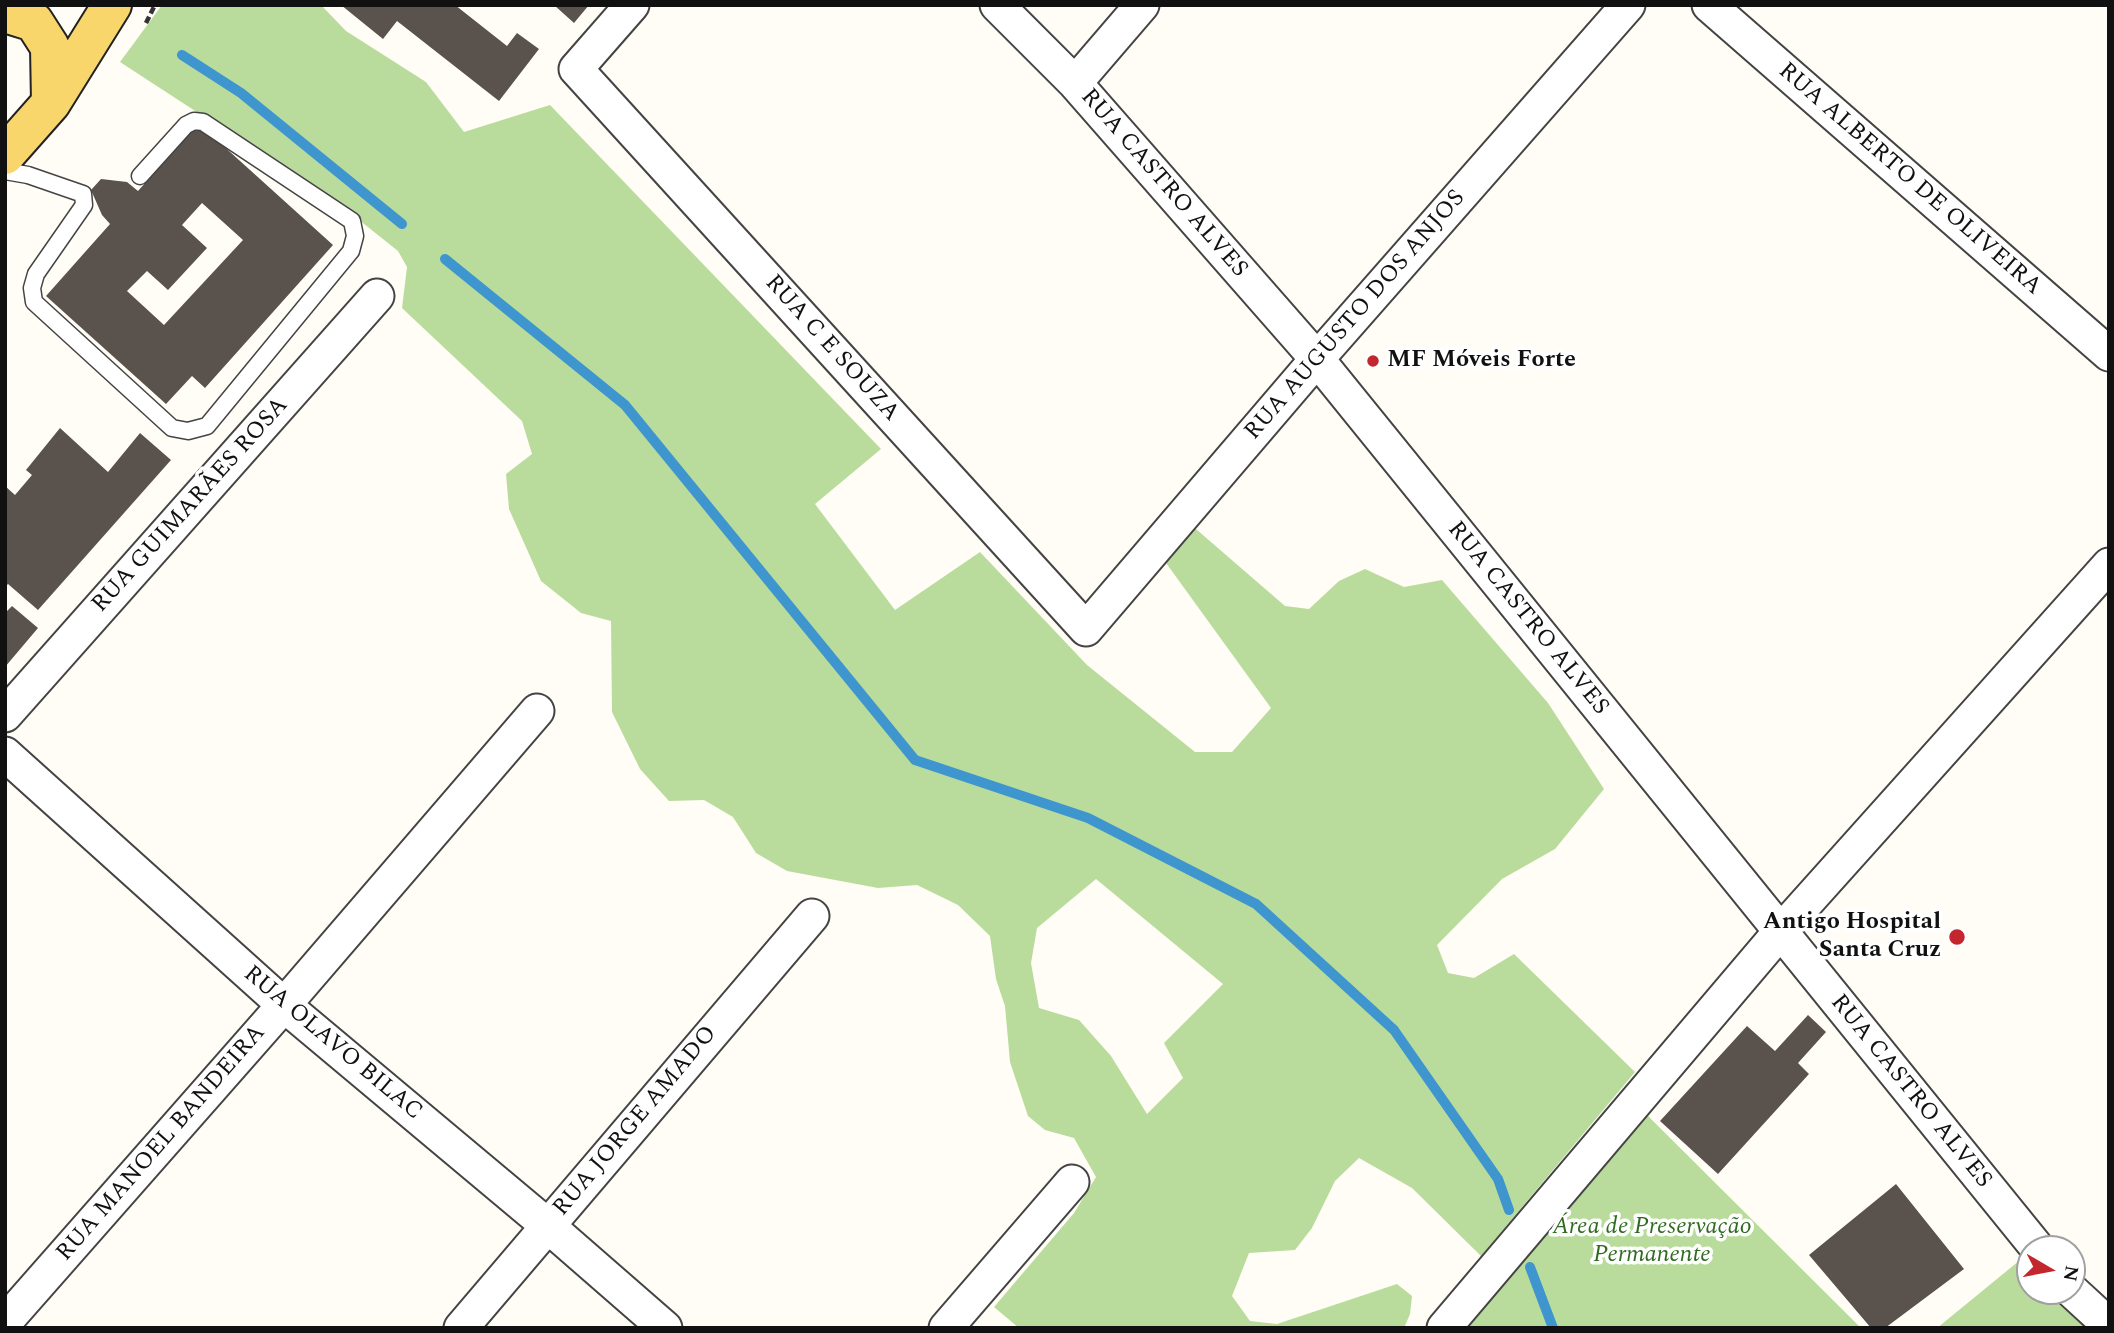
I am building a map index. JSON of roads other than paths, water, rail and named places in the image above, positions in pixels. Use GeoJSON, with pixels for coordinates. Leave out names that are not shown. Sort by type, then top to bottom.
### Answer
{"type":"FeatureCollection","features":[{"type":"Feature","properties":{"kind":"main road"},"geometry":{"type":"LineString","coordinates":[[5,155],[51,103],[112,5]]}},
{"type":"Feature","properties":{"kind":"main road"},"geometry":{"type":"LineString","coordinates":[[5,13],[34,22],[50,47],[51,103]]}},
{"type":"Feature","properties":{"kind":"street","name":"RUA C E SOUZA"},"geometry":{"type":"LineString","coordinates":[[632,5],[576,69],[1086,629]]}},
{"type":"Feature","properties":{"kind":"street","name":"RUA CASTRO ALVES"},"geometry":{"type":"LineString","coordinates":[[997,5],[1075,83],[1317,359],[2027,1235]]}},
{"type":"Feature","properties":{"kind":"street"},"geometry":{"type":"LineString","coordinates":[[1075,83],[1142,5]]}},
{"type":"Feature","properties":{"kind":"street","name":"RUA AUGUSTO DOS ANJOS"},"geometry":{"type":"LineString","coordinates":[[1086,629],[1317,359],[1628,5]]}},
{"type":"Feature","properties":{"kind":"street","name":"RUA ALBERTO DE OLIVEIRA"},"geometry":{"type":"LineString","coordinates":[[1709,5],[2109,354]]}},
{"type":"Feature","properties":{"kind":"street","name":"RUA GUIMARÃES ROSA"},"geometry":{"type":"LineString","coordinates":[[5,715],[377,296]]}},
{"type":"Feature","properties":{"kind":"street"},"geometry":{"type":"LineString","coordinates":[[1444,1328],[1780,932],[2109,565]]}},
{"type":"Feature","properties":{"kind":"street","name":"RUA MANOEL BANDEIRA"},"geometry":{"type":"LineString","coordinates":[[5,1322],[284,1005],[537,711]]}},
{"type":"Feature","properties":{"kind":"street","name":"RUA OLAVO BILAC"},"geometry":{"type":"LineString","coordinates":[[5,754],[284,1005],[548,1226],[665,1328]]}},
{"type":"Feature","properties":{"kind":"street","name":"RUA JORGE AMADO"},"geometry":{"type":"LineString","coordinates":[[461,1328],[811,916]]}},
{"type":"Feature","properties":{"kind":"street"},"geometry":{"type":"LineString","coordinates":[[946,1328],[1072,1182]]}},
{"type":"Feature","properties":{"kind":"street"},"geometry":{"type":"LineString","coordinates":[[2086,1304],[2109,1325]]}},
{"type":"Feature","properties":{"kind":"lane"},"geometry":{"type":"LineString","coordinates":[[5,171],[27,175],[83,194],[84,205],[36,274],[32,288],[34,302],[172,428],[188,431],[207,426],[351,251],[355,236],[352,221],[203,122],[194,121],[186,125],[140,176]]}},
{"type":"Feature","properties":{"kind":"waterway"},"geometry":{"type":"LineString","coordinates":[[182,55],[241,93],[402,224]]}},
{"type":"Feature","properties":{"kind":"waterway"},"geometry":{"type":"LineString","coordinates":[[445,259],[625,405],[915,760],[1088,818],[1256,904],[1394,1030],[1498,1179],[1509,1210]]}},
{"type":"Feature","properties":{"kind":"waterway"},"geometry":{"type":"LineString","coordinates":[[1530,1267],[1553,1328]]}},
{"type":"Feature","properties":{"kind":"place","name":"MF Móveis Forte"},"geometry":{"type":"Point","coordinates":[1373,361]}},
{"type":"Feature","properties":{"kind":"place","name":"Antigo Hospital Santa Cruz"},"geometry":{"type":"Point","coordinates":[1957,937]}},
{"type":"Feature","properties":{"kind":"park label","name":"Área de Preservação Permanente"},"geometry":{"type":"Point","coordinates":[1652,1242]}}]}
